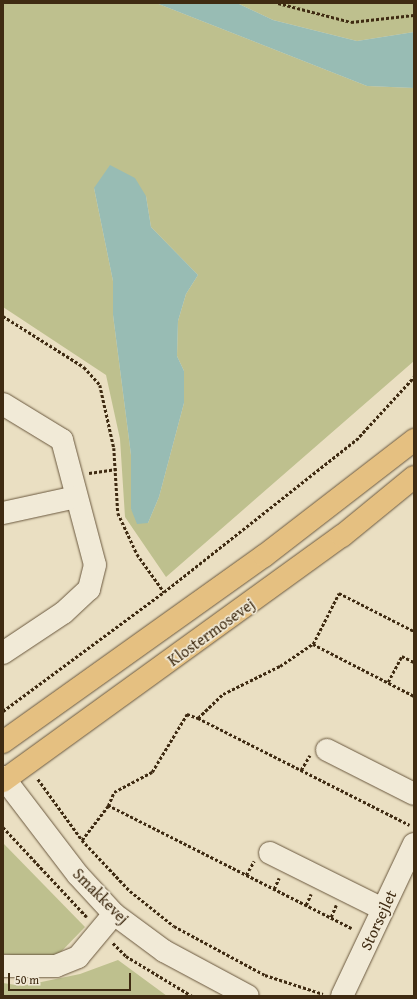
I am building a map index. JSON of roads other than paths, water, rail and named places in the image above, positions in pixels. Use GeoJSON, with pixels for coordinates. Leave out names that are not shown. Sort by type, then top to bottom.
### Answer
{"type":"FeatureCollection","features":[{"type":"Feature","properties":{"kind":"main road","name":"Klostermosevej"},"geometry":{"type":"LineString","coordinates":[[3,742],[264,556],[414,440]]}},
{"type":"Feature","properties":{"kind":"main road","name":"Klostermosevej"},"geometry":{"type":"LineString","coordinates":[[4,779],[27,764],[342,536],[414,477]]}},
{"type":"Feature","properties":{"kind":"street"},"geometry":{"type":"LineString","coordinates":[[3,404],[62,440],[95,565],[94,580],[63,613],[3,653]]}},
{"type":"Feature","properties":{"kind":"street"},"geometry":{"type":"LineString","coordinates":[[3,513],[76,497]]}},
{"type":"Feature","properties":{"kind":"street"},"geometry":{"type":"LineString","coordinates":[[327,750],[414,794]]}},
{"type":"Feature","properties":{"kind":"street","name":"Smakkevej"},"geometry":{"type":"LineString","coordinates":[[4,779],[78,875],[114,914],[164,951],[242,995]]}},
{"type":"Feature","properties":{"kind":"street"},"geometry":{"type":"LineString","coordinates":[[270,853],[384,909]]}},
{"type":"Feature","properties":{"kind":"street","name":"Storsejlet"},"geometry":{"type":"LineString","coordinates":[[342,996],[384,909],[412,856]]}},
{"type":"Feature","properties":{"kind":"street"},"geometry":{"type":"LineString","coordinates":[[3,966],[56,966],[78,957],[114,914]]}},
{"type":"Feature","properties":{"kind":"water"},"geometry":{"type":"Polygon","coordinates":[[[156,3],[237,3],[273,20],[357,41],[414,32],[414,88],[367,86],[156,3]]]}},
{"type":"Feature","properties":{"kind":"water"},"geometry":{"type":"Polygon","coordinates":[[[110,165],[135,178],[146,196],[151,227],[198,275],[186,294],[178,321],[177,356],[184,371],[184,403],[159,497],[148,523],[137,524],[131,509],[131,455],[113,315],[113,281],[94,188],[110,165]]]}}]}
